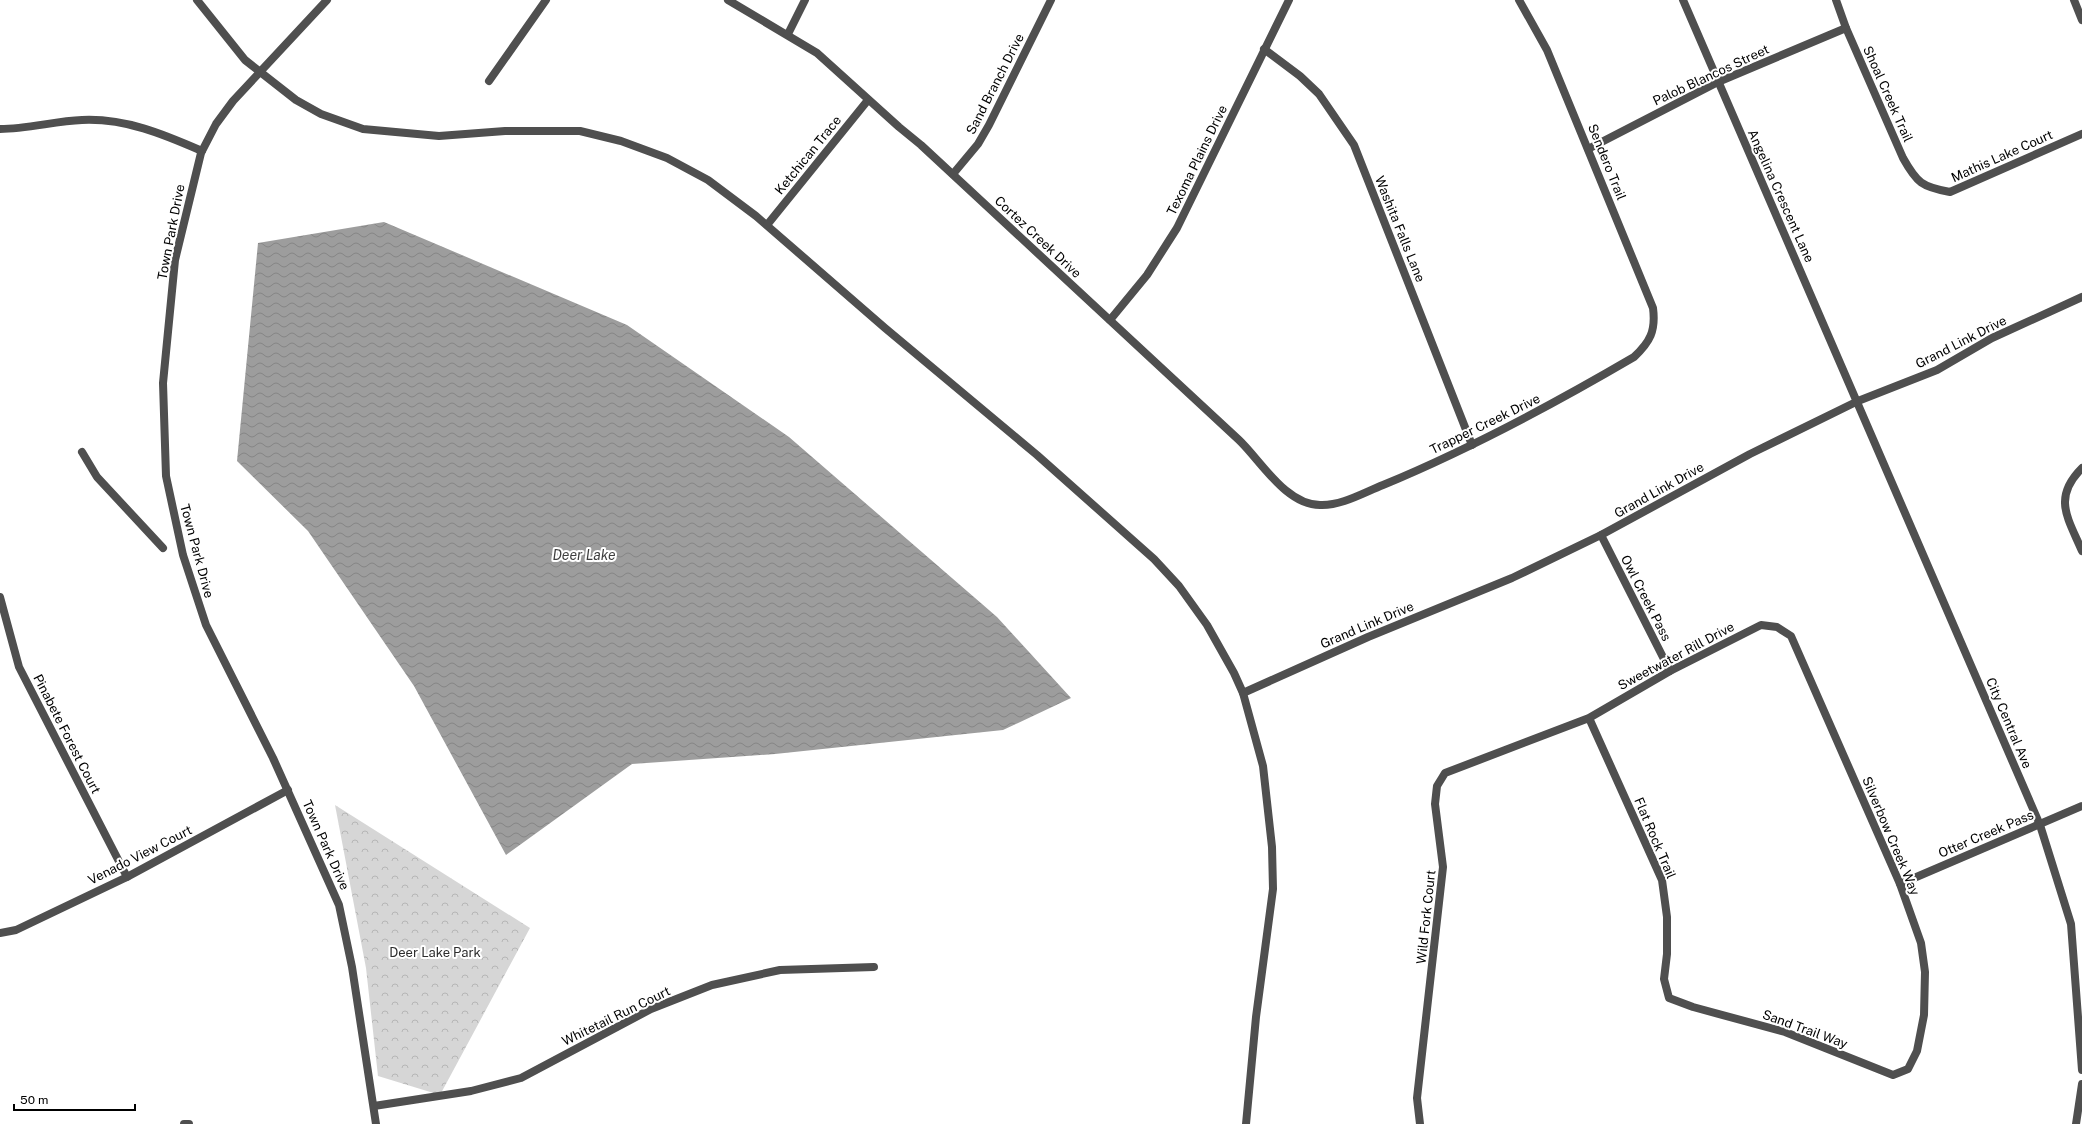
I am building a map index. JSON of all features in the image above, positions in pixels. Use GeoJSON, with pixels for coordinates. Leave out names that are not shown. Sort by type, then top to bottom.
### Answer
{"type":"FeatureCollection","features":[{"type":"Feature","properties":{"kind":"street"},"geometry":{"type":"LineString","coordinates":[[197,0],[245,60],[260,72],[296,100],[321,114],[362,129],[438,136],[504,131],[580,131],[621,141],[667,158],[708,180],[767,225],[885,328],[1031,450],[1154,559],[1179,586],[1207,625],[1243,693],[1263,766],[1272,847],[1273,889],[1256,1017],[1246,1124]]}},
{"type":"Feature","properties":{"kind":"street","name":"Town Park Drive"},"geometry":{"type":"LineString","coordinates":[[327,0],[233,101],[216,124],[202,150],[175,260],[163,383],[166,476],[183,555],[206,625],[288,790],[339,905],[352,967],[376,1124]]}},
{"type":"Feature","properties":{"kind":"street"},"geometry":{"type":"LineString","coordinates":[[489,80],[546,0]]}},
{"type":"Feature","properties":{"kind":"street","name":"Cortez Creek Drive"},"geometry":{"type":"LineString","coordinates":[[728,0],[788,34],[817,53],[868,100],[953,174],[1110,320],[1249,450],[1285,490],[1300,501],[1318,505]]}},
{"type":"Feature","properties":{"kind":"street"},"geometry":{"type":"LineString","coordinates":[[788,34],[805,0]]}},
{"type":"Feature","properties":{"kind":"street","name":"Sand Branch Drive"},"geometry":{"type":"LineString","coordinates":[[953,174],[978,144],[990,125],[1051,0]]}},
{"type":"Feature","properties":{"kind":"street","name":"Texoma Plains Drive"},"geometry":{"type":"LineString","coordinates":[[1110,320],[1147,275],[1176,228],[1289,0]]}},
{"type":"Feature","properties":{"kind":"street","name":"Sendero Trail"},"geometry":{"type":"LineString","coordinates":[[1519,0],[1547,50],[1653,308],[1655,324],[1650,338]]}},
{"type":"Feature","properties":{"kind":"street","name":"Angelina Crescent Lane"},"geometry":{"type":"LineString","coordinates":[[1682,0],[1698,32],[1718,82],[1858,401]]}},
{"type":"Feature","properties":{"kind":"street","name":"Shoal Creek Trail"},"geometry":{"type":"LineString","coordinates":[[1836,0],[1846,28],[1907,165],[1914,178],[1931,189]]}},
{"type":"Feature","properties":{"kind":"street"},"geometry":{"type":"LineString","coordinates":[[2074,0],[2082,20]]}},
{"type":"Feature","properties":{"kind":"street","name":"Palob Blancos Street"},"geometry":{"type":"LineString","coordinates":[[1588,149],[1718,82],[1846,28]]}},
{"type":"Feature","properties":{"kind":"street","name":"Washita Falls Lane"},"geometry":{"type":"LineString","coordinates":[[1264,49],[1295,72],[1319,94],[1354,145],[1472,446]]}},
{"type":"Feature","properties":{"kind":"street","name":"Ketchican Trace"},"geometry":{"type":"LineString","coordinates":[[767,225],[868,100]]}},
{"type":"Feature","properties":{"kind":"street"},"geometry":{"type":"LineString","coordinates":[[0,129],[81,120],[110,120],[136,125],[202,150]]}},
{"type":"Feature","properties":{"kind":"street","name":"Mathis Lake Court"},"geometry":{"type":"LineString","coordinates":[[1931,189],[1950,192],[2082,134]]}},
{"type":"Feature","properties":{"kind":"street","name":"Grand Link Drive"},"geometry":{"type":"LineString","coordinates":[[1243,693],[1368,637],[1512,578],[1601,535],[1750,454],[1858,401],[1937,370],[1992,338],[2082,298]]}},
{"type":"Feature","properties":{"kind":"street","name":"Trapper Creek Drive"},"geometry":{"type":"LineString","coordinates":[[1318,505],[1339,502],[1472,446],[1522,421],[1634,357],[1650,338]]}},
{"type":"Feature","properties":{"kind":"street","name":"City Central Ave"},"geometry":{"type":"LineString","coordinates":[[1858,401],[2040,825],[2071,924],[2082,1070]]}},
{"type":"Feature","properties":{"kind":"street"},"geometry":{"type":"LineString","coordinates":[[82,452],[97,477],[163,548]]}},
{"type":"Feature","properties":{"kind":"street"},"geometry":{"type":"LineString","coordinates":[[2082,468],[2071,479],[2064,497],[2066,514],[2082,551]]}},
{"type":"Feature","properties":{"kind":"street","name":"Owl Creek Pass"},"geometry":{"type":"LineString","coordinates":[[1601,535],[1670,671]]}},
{"type":"Feature","properties":{"kind":"street","name":"Pinabete Forest Court"},"geometry":{"type":"LineString","coordinates":[[0,597],[19,667],[127,877]]}},
{"type":"Feature","properties":{"kind":"street","name":"Sweetwater Rill Drive"},"geometry":{"type":"LineString","coordinates":[[1589,718],[1670,671],[1760,625],[1777,626]]}},
{"type":"Feature","properties":{"kind":"street","name":"Silverbow Creek Way"},"geometry":{"type":"LineString","coordinates":[[1777,626],[1791,636],[1900,884],[1921,943],[1925,972],[1924,1015],[1917,1051],[1908,1070]]}},
{"type":"Feature","properties":{"kind":"street","name":"Flat Rock Trail"},"geometry":{"type":"LineString","coordinates":[[1589,718],[1662,880],[1667,917],[1667,954],[1664,978],[1669,998]]}},
{"type":"Feature","properties":{"kind":"street","name":"Wild Fork Court"},"geometry":{"type":"LineString","coordinates":[[1420,1124],[1417,1098],[1443,867],[1435,804],[1437,786],[1446,773],[1589,718]]}},
{"type":"Feature","properties":{"kind":"street","name":"Venado View Court"},"geometry":{"type":"LineString","coordinates":[[0,932],[16,930],[127,877],[288,790]]}},
{"type":"Feature","properties":{"kind":"street","name":"Otter Creek Pass"},"geometry":{"type":"LineString","coordinates":[[1900,884],[2082,806]]}},
{"type":"Feature","properties":{"kind":"street","name":"Whitetail Run Court"},"geometry":{"type":"LineString","coordinates":[[374,1106],[471,1092],[521,1078],[651,1009],[712,986],[780,970],[874,967]]}},
{"type":"Feature","properties":{"kind":"street","name":"Sand Trail Way"},"geometry":{"type":"LineString","coordinates":[[1669,998],[1694,1007],[1785,1032],[1893,1075],[1908,1070]]}},
{"type":"Feature","properties":{"kind":"street"},"geometry":{"type":"LineString","coordinates":[[2076,1124],[2082,1084]]}},
{"type":"Feature","properties":{"kind":"street"},"geometry":{"type":"LineString","coordinates":[[184,1124],[189,1124]]}},
{"type":"Feature","properties":{"kind":"green space","name":"Deer Lake Park"},"geometry":{"type":"Polygon","coordinates":[[[335,805],[530,928],[440,1095],[378,1076],[366,968],[335,805]]]}},
{"type":"Feature","properties":{"kind":"water","name":"Deer Lake"},"geometry":{"type":"Polygon","coordinates":[[[384,222],[627,325],[789,437],[997,617],[1071,698],[1003,730],[775,754],[632,764],[506,855],[414,686],[308,531],[237,461],[258,243],[384,222]]]}}]}
